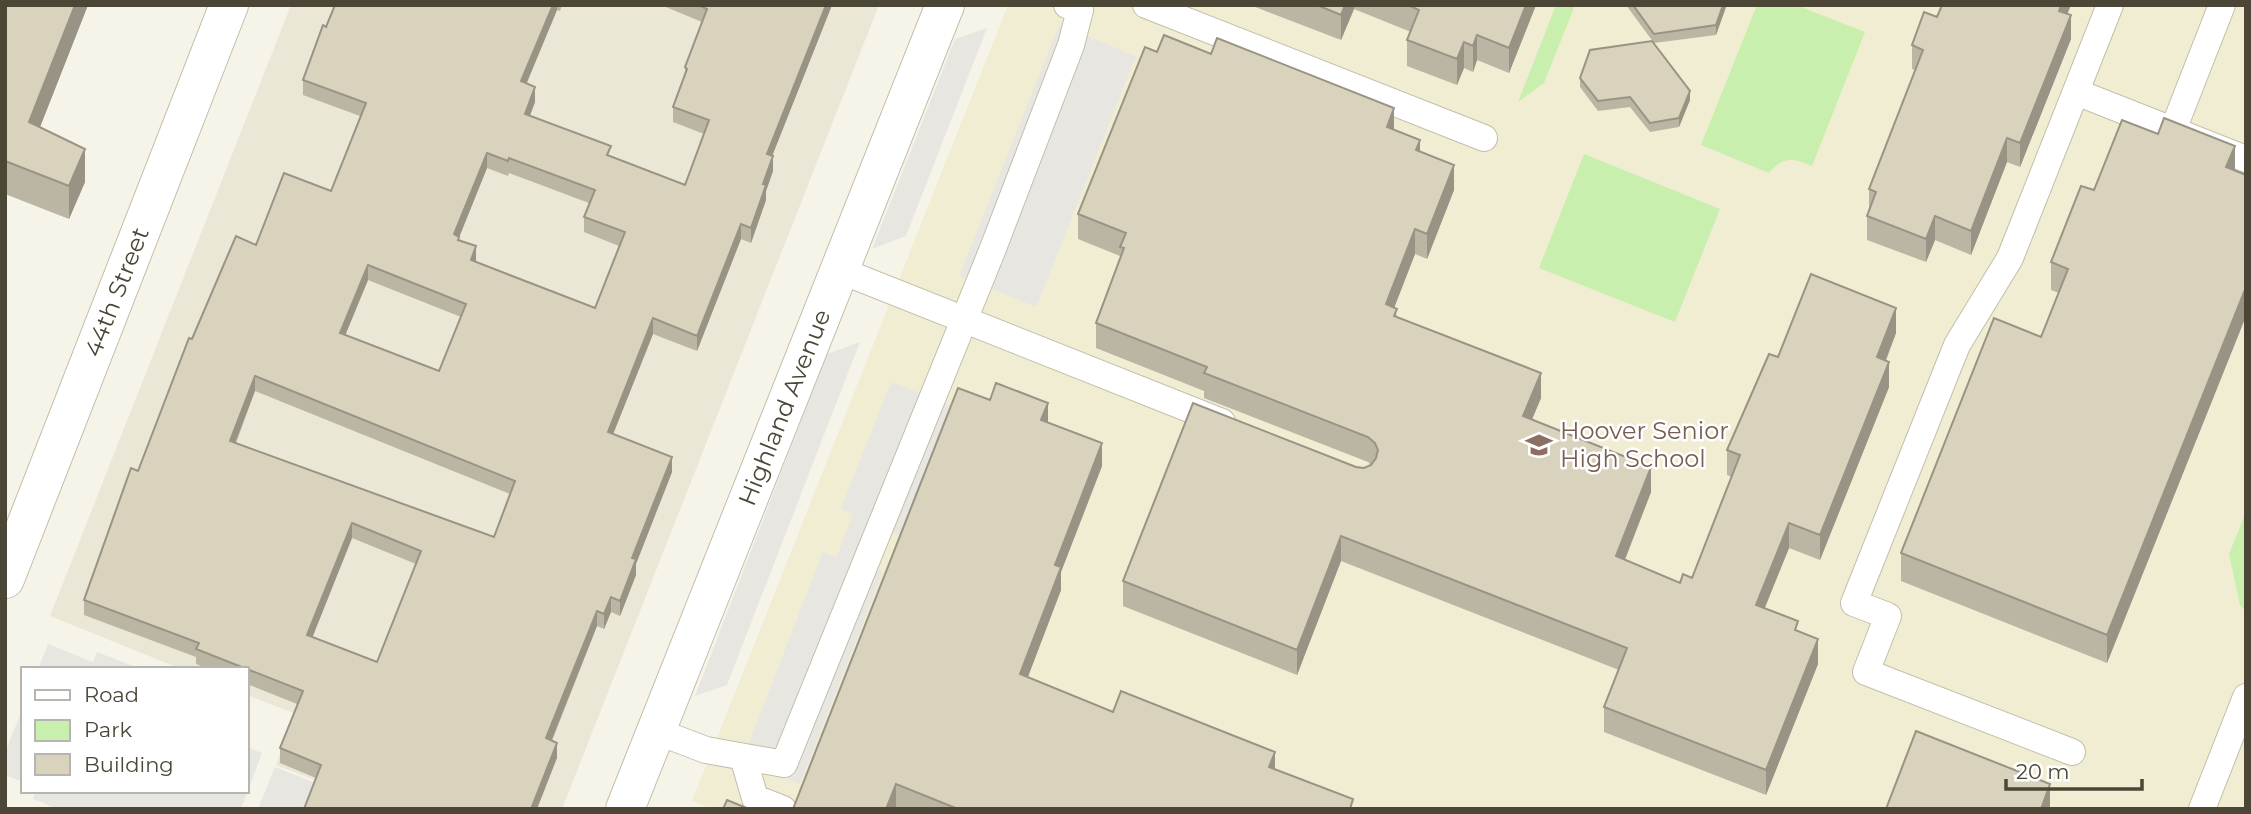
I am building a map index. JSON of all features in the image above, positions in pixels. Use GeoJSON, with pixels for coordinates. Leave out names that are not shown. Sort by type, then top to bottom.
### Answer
{"type":"FeatureCollection","features":[{"type":"Feature","properties":{"kind":"street","name":"44th Street"},"geometry":{"type":"LineString","coordinates":[[5,579],[229,5]]}},
{"type":"Feature","properties":{"kind":"street","name":"Highland Avenue"},"geometry":{"type":"LineString","coordinates":[[625,809],[945,5]]}},
{"type":"Feature","properties":{"kind":"lane"},"geometry":{"type":"LineString","coordinates":[[656,731],[706,750],[784,764],[964,321],[1071,45],[1080,10],[1067,5]]}},
{"type":"Feature","properties":{"kind":"lane"},"geometry":{"type":"LineString","coordinates":[[1146,5],[1484,138]]}},
{"type":"Feature","properties":{"kind":"lane"},"geometry":{"type":"LineString","coordinates":[[2072,752],[1866,672],[1888,616],[1854,603],[1957,345],[2010,258],[2110,5]]}},
{"type":"Feature","properties":{"kind":"lane"},"geometry":{"type":"LineString","coordinates":[[2173,130],[2222,5]]}},
{"type":"Feature","properties":{"kind":"lane"},"geometry":{"type":"LineString","coordinates":[[2076,92],[2246,159]]}},
{"type":"Feature","properties":{"kind":"lane"},"geometry":{"type":"LineString","coordinates":[[839,270],[1249,432]]}},
{"type":"Feature","properties":{"kind":"lane"},"geometry":{"type":"LineString","coordinates":[[2202,809],[2246,697]]}},
{"type":"Feature","properties":{"kind":"lane"},"geometry":{"type":"LineString","coordinates":[[743,757],[755,798],[783,809]]}},
{"type":"Feature","properties":{"kind":"shaded area"},"geometry":{"type":"Polygon","coordinates":[[[291,5],[879,5],[562,809],[388,809],[276,765],[296,714],[248,695],[248,667],[176,667],[50,616],[291,5]]]}},
{"type":"Feature","properties":{"kind":"shaded area","name":"Hoover Senior High School"},"geometry":{"type":"Polygon","coordinates":[[[1008,5],[2246,5],[2246,809],[712,809],[692,801],[1008,5]]]}},
{"type":"Feature","properties":{"kind":"shaded area"},"geometry":{"type":"Polygon","coordinates":[[[1059,25],[1136,56],[1036,307],[959,276],[1059,25]]]}},
{"type":"Feature","properties":{"kind":"shaded area"},"geometry":{"type":"Polygon","coordinates":[[[987,28],[906,236],[872,249],[955,39],[987,28]]]}},
{"type":"Feature","properties":{"kind":"shaded area"},"geometry":{"type":"Polygon","coordinates":[[[860,342],[727,685],[695,696],[827,354],[860,342]]]}},
{"type":"Feature","properties":{"kind":"shaded area"},"geometry":{"type":"Polygon","coordinates":[[[891,382],[951,405],[899,535],[888,531],[873,568],[883,572],[800,784],[742,761],[823,552],[837,557],[853,514],[841,509],[891,382]]]}},
{"type":"Feature","properties":{"kind":"shaded area"},"geometry":{"type":"Polygon","coordinates":[[[48,644],[93,662],[97,652],[136,667],[39,667],[48,644]]]}},
{"type":"Feature","properties":{"kind":"shaded area"},"geometry":{"type":"Polygon","coordinates":[[[21,713],[21,781],[5,775],[5,752],[21,713]]]}},
{"type":"Feature","properties":{"kind":"shaded area"},"geometry":{"type":"Polygon","coordinates":[[[248,747],[262,753],[248,790],[248,747]]]}},
{"type":"Feature","properties":{"kind":"shaded area"},"geometry":{"type":"Polygon","coordinates":[[[275,767],[381,809],[258,809],[275,767]]]}},
{"type":"Feature","properties":{"kind":"shaded area"},"geometry":{"type":"Polygon","coordinates":[[[35,793],[247,793],[241,809],[58,809],[33,799],[35,793]]]}},
{"type":"Feature","properties":{"kind":"green space"},"geometry":{"type":"Polygon","coordinates":[[[1556,5],[1575,5],[1544,83],[1518,102],[1556,5]]]}},
{"type":"Feature","properties":{"kind":"green space"},"geometry":{"type":"Polygon","coordinates":[[[1757,5],[1796,5],[1865,32],[1812,166],[1789,160],[1769,173],[1701,145],[1757,5]]]}},
{"type":"Feature","properties":{"kind":"green space"},"geometry":{"type":"Polygon","coordinates":[[[1584,154],[1720,209],[1675,322],[1539,268],[1584,154]]]}},
{"type":"Feature","properties":{"kind":"green space"},"geometry":{"type":"Polygon","coordinates":[[[2246,512],[2246,612],[2240,605],[2229,554],[2246,512]]]}},
{"type":"Feature","properties":{"kind":"building"},"geometry":{"type":"Polygon","coordinates":[[[5,5],[75,5],[29,122],[85,149],[69,186],[5,161],[5,5]]]}},
{"type":"Feature","properties":{"kind":"building"},"geometry":{"type":"Polygon","coordinates":[[[335,5],[553,5],[521,81],[535,87],[525,114],[611,146],[607,155],[685,185],[709,120],[673,107],[707,9],[698,5],[826,5],[767,154],[773,156],[751,228],[741,224],[697,336],[653,318],[608,432],[672,457],[632,558],[636,559],[620,601],[611,597],[604,614],[597,611],[546,738],[557,743],[531,809],[304,809],[321,765],[280,748],[303,691],[248,669],[248,667],[196,649],[199,643],[84,600],[131,468],[138,471],[189,338],[192,339],[236,236],[256,245],[284,173],[331,191],[366,103],[303,80],[323,25],[326,27],[335,5]],[[487,153],[454,234],[459,237],[458,240],[476,246],[471,260],[595,308],[625,232],[584,217],[595,190],[509,158],[508,161],[487,153]],[[368,265],[340,333],[439,371],[466,304],[368,265]],[[255,376],[230,441],[494,537],[515,481],[255,376]],[[352,523],[307,635],[377,662],[421,551],[352,523]]]}},
{"type":"Feature","properties":{"kind":"building"},"geometry":{"type":"Polygon","coordinates":[[[1317,5],[1345,5],[1341,15],[1317,5]]]}},
{"type":"Feature","properties":{"kind":"building"},"geometry":{"type":"Polygon","coordinates":[[[1408,5],[1526,5],[1509,48],[1477,35],[1473,46],[1464,42],[1457,59],[1407,40],[1419,10],[1408,5]]]}},
{"type":"Feature","properties":{"kind":"building"},"geometry":{"type":"Polygon","coordinates":[[[1633,5],[1723,5],[1716,25],[1654,34],[1633,5]]]}},
{"type":"Feature","properties":{"kind":"building"},"geometry":{"type":"Polygon","coordinates":[[[1942,5],[2061,5],[2059,11],[2071,15],[2020,143],[2007,138],[1971,231],[1935,216],[1926,239],[1867,216],[1876,192],[1869,189],[1923,50],[1912,45],[1924,12],[1937,17],[1942,5]]]}},
{"type":"Feature","properties":{"kind":"building"},"geometry":{"type":"Polygon","coordinates":[[[1164,35],[1211,54],[1217,38],[1394,108],[1387,127],[1420,140],[1416,150],[1454,165],[1427,234],[1415,229],[1386,304],[1397,309],[1394,316],[1541,373],[1523,416],[1651,467],[1616,556],[1680,583],[1683,574],[1692,578],[1740,455],[1727,450],[1769,354],[1778,357],[1811,274],[1896,308],[1877,357],[1889,362],[1820,535],[1789,523],[1756,605],[1798,621],[1795,630],[1818,639],[1766,770],[1604,707],[1627,648],[1341,536],[1297,650],[1123,581],[1193,403],[1356,467],[1371,465],[1378,450],[1368,437],[1204,373],[1207,367],[1096,323],[1124,248],[1120,247],[1126,233],[1078,214],[1145,47],[1157,52],[1164,35]]]}},
{"type":"Feature","properties":{"kind":"building"},"geometry":{"type":"Polygon","coordinates":[[[1652,41],[1690,91],[1679,118],[1650,123],[1630,97],[1598,101],[1580,78],[1590,50],[1652,41]]]}},
{"type":"Feature","properties":{"kind":"building"},"geometry":{"type":"Polygon","coordinates":[[[2164,118],[2235,146],[2226,167],[2246,175],[2246,287],[2107,635],[1901,553],[1994,318],[2041,337],[2068,269],[2051,262],[2081,186],[2094,190],[2122,120],[2158,134],[2164,118]]]}},
{"type":"Feature","properties":{"kind":"building"},"geometry":{"type":"Polygon","coordinates":[[[996,383],[1048,403],[1041,420],[1102,443],[1055,565],[1061,567],[1020,674],[1113,712],[1121,691],[1275,752],[1269,767],[1353,799],[1350,809],[958,809],[896,784],[886,809],[793,809],[958,388],[990,400],[996,383]]]}},
{"type":"Feature","properties":{"kind":"building"},"geometry":{"type":"Polygon","coordinates":[[[1916,731],[2050,784],[2041,809],[1886,809],[1916,731]]]}},
{"type":"Feature","properties":{"kind":"building"},"geometry":{"type":"Polygon","coordinates":[[[727,800],[749,809],[723,809],[727,800]]]}},
{"type":"Feature","properties":{"kind":"place","name":"Hoover Senior High School"},"geometry":{"type":"Point","coordinates":[1539,445]}}]}
